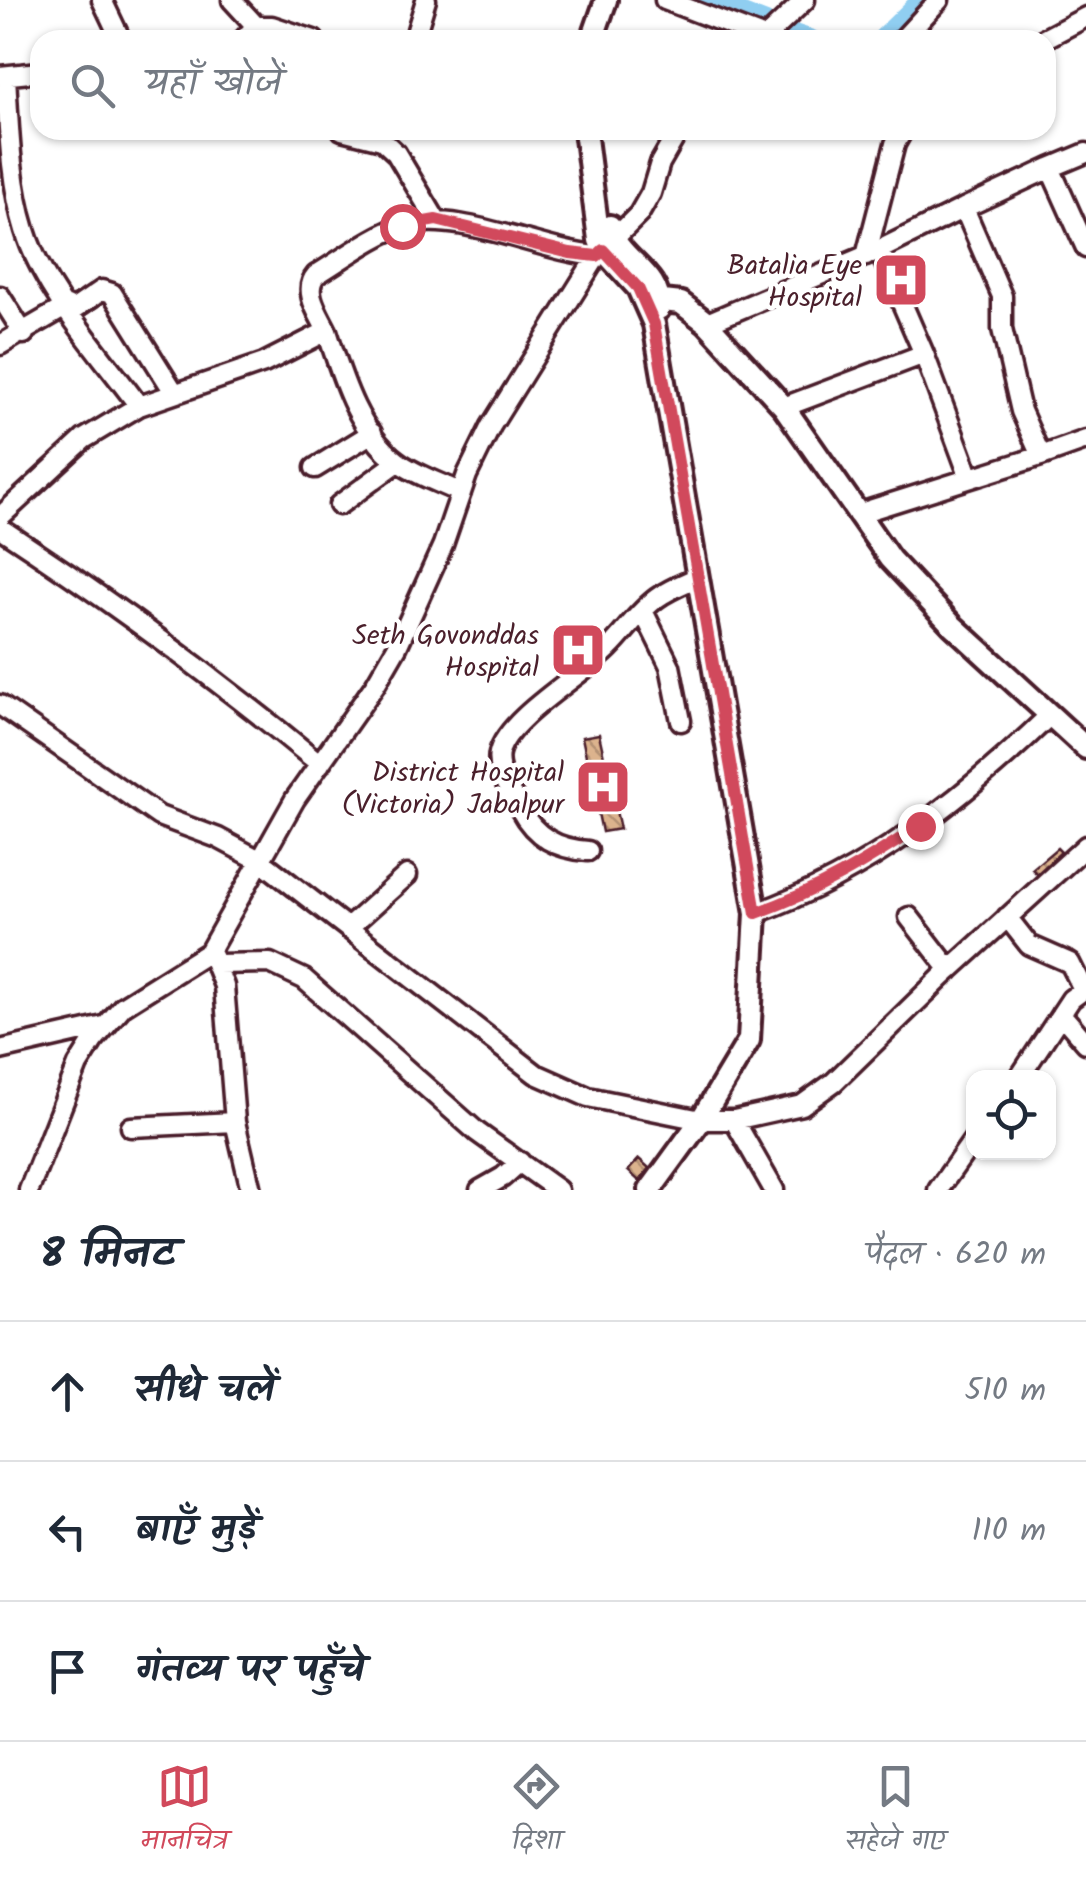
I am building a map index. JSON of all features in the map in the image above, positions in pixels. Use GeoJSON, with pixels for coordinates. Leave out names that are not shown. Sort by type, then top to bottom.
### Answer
{"type":"FeatureCollection","features":[{"type":"Feature","properties":{"kind":"main road"},"geometry":{"type":"LineString","coordinates":[[596,30],[606,0]]}},
{"type":"Feature","properties":{"kind":"main road"},"geometry":{"type":"LineString","coordinates":[[608,30],[618,0]]}},
{"type":"Feature","properties":{"kind":"main road"},"geometry":{"type":"LineString","coordinates":[[586,140],[593,204],[604,249],[646,273],[652,299],[756,913],[749,1040],[701,1120],[650,1190]]}},
{"type":"Feature","properties":{"kind":"main road"},"geometry":{"type":"LineString","coordinates":[[599,140],[604,249]]}},
{"type":"Feature","properties":{"kind":"main road"},"geometry":{"type":"LineString","coordinates":[[652,299],[680,302],[707,323],[784,407],[890,558],[952,626],[1086,748]]}},
{"type":"Feature","properties":{"kind":"street"},"geometry":{"type":"LineString","coordinates":[[102,0],[117,30]]}},
{"type":"Feature","properties":{"kind":"street"},"geometry":{"type":"LineString","coordinates":[[232,0],[256,26]]}},
{"type":"Feature","properties":{"kind":"street"},"geometry":{"type":"LineString","coordinates":[[417,30],[426,0]]}},
{"type":"Feature","properties":{"kind":"street"},"geometry":{"type":"LineString","coordinates":[[665,0],[743,30]]}},
{"type":"Feature","properties":{"kind":"street"},"geometry":{"type":"LineString","coordinates":[[775,30],[804,0]]}},
{"type":"Feature","properties":{"kind":"street"},"geometry":{"type":"LineString","coordinates":[[911,30],[939,0]]}},
{"type":"Feature","properties":{"kind":"street"},"geometry":{"type":"LineString","coordinates":[[1056,33],[1086,17]]}},
{"type":"Feature","properties":{"kind":"street"},"geometry":{"type":"LineString","coordinates":[[252,30],[256,26],[284,30]]}},
{"type":"Feature","properties":{"kind":"street"},"geometry":{"type":"LineString","coordinates":[[30,73],[3,76],[16,195],[25,233],[40,267],[139,406]]}},
{"type":"Feature","properties":{"kind":"street"},"geometry":{"type":"LineString","coordinates":[[382,140],[396,153],[436,220]]}},
{"type":"Feature","properties":{"kind":"street"},"geometry":{"type":"LineString","coordinates":[[251,1190],[235,1122],[224,986],[213,958],[295,799],[398,647],[492,426],[604,249],[639,214],[674,140]]}},
{"type":"Feature","properties":{"kind":"street"},"geometry":{"type":"LineString","coordinates":[[897,140],[872,253],[924,354],[970,478]]}},
{"type":"Feature","properties":{"kind":"street"},"geometry":{"type":"LineString","coordinates":[[707,323],[872,253],[1086,153]]}},
{"type":"Feature","properties":{"kind":"street"},"geometry":{"type":"LineString","coordinates":[[1050,168],[1086,248]]}},
{"type":"Feature","properties":{"kind":"street"},"geometry":{"type":"LineString","coordinates":[[964,208],[1002,296],[1002,329],[1021,410],[1041,456]]}},
{"type":"Feature","properties":{"kind":"street"},"geometry":{"type":"LineString","coordinates":[[461,493],[398,462],[372,433],[354,407],[310,292],[310,282],[402,226],[436,220],[570,253],[604,249]]}},
{"type":"Feature","properties":{"kind":"street"},"geometry":{"type":"LineString","coordinates":[[0,345],[102,290],[112,292],[174,392]]}},
{"type":"Feature","properties":{"kind":"street"},"geometry":{"type":"LineString","coordinates":[[0,296],[24,334]]}},
{"type":"Feature","properties":{"kind":"street"},"geometry":{"type":"LineString","coordinates":[[0,517],[84,439],[139,406],[264,363],[327,331]]}},
{"type":"Feature","properties":{"kind":"street"},"geometry":{"type":"LineString","coordinates":[[784,407],[924,354]]}},
{"type":"Feature","properties":{"kind":"street"},"geometry":{"type":"LineString","coordinates":[[315,468],[372,433]]}},
{"type":"Feature","properties":{"kind":"street"},"geometry":{"type":"LineString","coordinates":[[857,514],[1086,440]]}},
{"type":"Feature","properties":{"kind":"street"},"geometry":{"type":"LineString","coordinates":[[339,505],[398,462]]}},
{"type":"Feature","properties":{"kind":"street"},"geometry":{"type":"LineString","coordinates":[[0,528],[114,603],[236,694],[320,764]]}},
{"type":"Feature","properties":{"kind":"street"},"geometry":{"type":"LineString","coordinates":[[588,851],[565,850],[546,840],[524,817],[502,776],[498,754],[509,734],[555,690],[586,670],[658,597],[698,576]]}},
{"type":"Feature","properties":{"kind":"street"},"geometry":{"type":"LineString","coordinates":[[644,611],[670,666],[682,721]]}},
{"type":"Feature","properties":{"kind":"street"},"geometry":{"type":"LineString","coordinates":[[0,705],[159,816],[218,838],[261,861],[536,1074],[588,1097],[701,1120],[734,1120],[802,1105],[834,1082],[1086,846]]}},
{"type":"Feature","properties":{"kind":"street"},"geometry":{"type":"LineString","coordinates":[[756,913],[844,876],[920,826],[1002,762],[1050,715]]}},
{"type":"Feature","properties":{"kind":"street"},"geometry":{"type":"LineString","coordinates":[[348,928],[406,875]]}},
{"type":"Feature","properties":{"kind":"street"},"geometry":{"type":"LineString","coordinates":[[908,917],[950,970]]}},
{"type":"Feature","properties":{"kind":"street"},"geometry":{"type":"LineString","coordinates":[[1008,917],[1029,945],[1070,963],[1084,989],[1061,1014],[1023,1070]]}},
{"type":"Feature","properties":{"kind":"street"},"geometry":{"type":"LineString","coordinates":[[30,1190],[78,1065],[104,1026],[122,1006],[213,958],[270,963],[304,978],[478,1132],[558,1190]]}},
{"type":"Feature","properties":{"kind":"street"},"geometry":{"type":"LineString","coordinates":[[1061,1014],[1086,1043]]}},
{"type":"Feature","properties":{"kind":"street"},"geometry":{"type":"LineString","coordinates":[[0,1050],[104,1026]]}},
{"type":"Feature","properties":{"kind":"street"},"geometry":{"type":"LineString","coordinates":[[734,1120],[774,1190]]}},
{"type":"Feature","properties":{"kind":"street"},"geometry":{"type":"LineString","coordinates":[[131,1128],[235,1122]]}},
{"type":"Feature","properties":{"kind":"street"},"geometry":{"type":"LineString","coordinates":[[938,1190],[966,1150]]}},
{"type":"Feature","properties":{"kind":"street"},"geometry":{"type":"LineString","coordinates":[[480,1190],[520,1162]]}},
{"type":"Feature","properties":{"kind":"building"},"geometry":{"type":"Polygon","coordinates":[[[583,631],[593,645],[568,662],[558,648],[583,631]]]}},
{"type":"Feature","properties":{"kind":"building"},"geometry":{"type":"Polygon","coordinates":[[[599,734],[620,829],[602,832],[582,737],[599,734]]]}},
{"type":"Feature","properties":{"kind":"building"},"geometry":{"type":"Polygon","coordinates":[[[1057,848],[1061,852],[1037,874],[1032,869],[1057,848]]]}},
{"type":"Feature","properties":{"kind":"building"},"geometry":{"type":"Polygon","coordinates":[[[639,1159],[649,1168],[639,1181],[628,1171],[639,1159]]]}},
{"type":"Feature","properties":{"kind":"waterway"},"geometry":{"type":"LineString","coordinates":[[707,0],[766,23]]}},
{"type":"Feature","properties":{"kind":"waterway"},"geometry":{"type":"LineString","coordinates":[[891,30],[922,0]]}},
{"type":"Feature","properties":{"kind":"place","name":"Batalia Eye Hospital"},"geometry":{"type":"Point","coordinates":[901,280]}},
{"type":"Feature","properties":{"kind":"place","name":"Seth Govonddas Hospital"},"geometry":{"type":"Point","coordinates":[578,650]}},
{"type":"Feature","properties":{"kind":"place","name":"District Hospital (Victoria) Jabalpur"},"geometry":{"type":"Point","coordinates":[603,787]}},
{"type":"Feature","properties":{"kind":"route"},"geometry":{"type":"LineString","coordinates":[[402,226],[436,220],[570,253],[597,256],[603,250],[646,299],[654,324],[756,913],[844,876],[920,826]]}}]}
